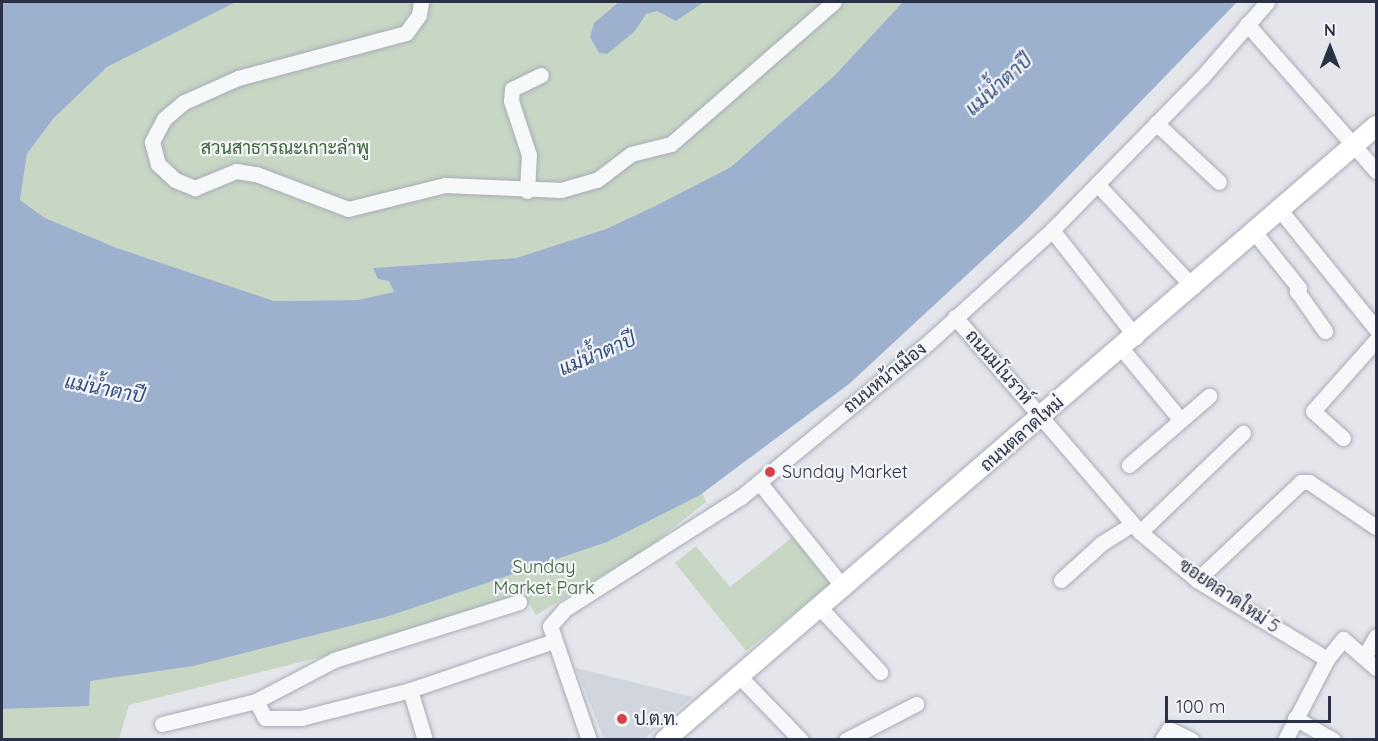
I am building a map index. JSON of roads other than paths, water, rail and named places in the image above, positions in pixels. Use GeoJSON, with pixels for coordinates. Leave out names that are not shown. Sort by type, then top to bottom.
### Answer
{"type":"FeatureCollection","features":[{"type":"Feature","properties":{"kind":"main road","name":"ถนนตลาดใหม่"},"geometry":{"type":"LineString","coordinates":[[665,740],[1129,343],[1377,126]]}},
{"type":"Feature","properties":{"kind":"street"},"geometry":{"type":"LineString","coordinates":[[421,2],[419,15],[406,33],[237,78],[184,102],[164,119],[152,142],[158,164],[175,180],[195,188],[236,171],[246,172],[348,209],[445,185],[527,191],[561,190],[597,180],[631,154],[671,144],[834,2]]}},
{"type":"Feature","properties":{"kind":"street","name":"ถนนหน้าเมือง"},"geometry":{"type":"LineString","coordinates":[[554,641],[550,626],[565,609],[759,482],[956,317],[1052,230],[1156,123],[1267,2]]}},
{"type":"Feature","properties":{"kind":"street"},"geometry":{"type":"LineString","coordinates":[[1247,24],[1377,171]]}},
{"type":"Feature","properties":{"kind":"street"},"geometry":{"type":"LineString","coordinates":[[527,191],[529,156],[511,101],[512,89],[541,75]]}},
{"type":"Feature","properties":{"kind":"street"},"geometry":{"type":"LineString","coordinates":[[1156,123],[1219,182]]}},
{"type":"Feature","properties":{"kind":"street"},"geometry":{"type":"LineString","coordinates":[[1097,184],[1193,287]]}},
{"type":"Feature","properties":{"kind":"street"},"geometry":{"type":"LineString","coordinates":[[1280,210],[1377,329]]}},
{"type":"Feature","properties":{"kind":"street"},"geometry":{"type":"LineString","coordinates":[[1052,230],[1180,419]]}},
{"type":"Feature","properties":{"kind":"street"},"geometry":{"type":"LineString","coordinates":[[1255,232],[1299,288],[1296,291],[1325,331]]}},
{"type":"Feature","properties":{"kind":"street","name":"ถนนมโนราห์"},"geometry":{"type":"LineString","coordinates":[[956,317],[1043,417]]}},
{"type":"Feature","properties":{"kind":"street"},"geometry":{"type":"LineString","coordinates":[[1343,438],[1313,411],[1377,340]]}},
{"type":"Feature","properties":{"kind":"street"},"geometry":{"type":"LineString","coordinates":[[1129,465],[1209,396]]}},
{"type":"Feature","properties":{"kind":"street","name":"ซอยตลาดใหม่ 5"},"geometry":{"type":"LineString","coordinates":[[1043,417],[1137,528],[1197,580],[1327,659]]}},
{"type":"Feature","properties":{"kind":"street"},"geometry":{"type":"LineString","coordinates":[[1061,580],[1102,543],[1137,528],[1243,433]]}},
{"type":"Feature","properties":{"kind":"street"},"geometry":{"type":"LineString","coordinates":[[759,482],[844,588]]}},
{"type":"Feature","properties":{"kind":"street"},"geometry":{"type":"LineString","coordinates":[[1197,580],[1301,482],[1309,482],[1377,527]]}},
{"type":"Feature","properties":{"kind":"street"},"geometry":{"type":"LineString","coordinates":[[162,724],[256,701],[352,654],[519,602]]}},
{"type":"Feature","properties":{"kind":"street"},"geometry":{"type":"LineString","coordinates":[[820,608],[880,672]]}},
{"type":"Feature","properties":{"kind":"street"},"geometry":{"type":"LineString","coordinates":[[1364,657],[1377,636]]}},
{"type":"Feature","properties":{"kind":"street"},"geometry":{"type":"LineString","coordinates":[[1285,740],[1327,659],[1343,639],[1377,668]]}},
{"type":"Feature","properties":{"kind":"street"},"geometry":{"type":"LineString","coordinates":[[256,701],[265,718],[280,722],[411,690],[554,641],[589,740]]}},
{"type":"Feature","properties":{"kind":"street"},"geometry":{"type":"LineString","coordinates":[[739,676],[801,740]]}},
{"type":"Feature","properties":{"kind":"street"},"geometry":{"type":"LineString","coordinates":[[411,690],[425,740]]}},
{"type":"Feature","properties":{"kind":"street"},"geometry":{"type":"LineString","coordinates":[[846,740],[916,704]]}},
{"type":"Feature","properties":{"kind":"street"},"geometry":{"type":"LineString","coordinates":[[1295,718],[1333,740]]}},
{"type":"Feature","properties":{"kind":"street"},"geometry":{"type":"LineString","coordinates":[[1162,740],[1173,729],[1192,740]]}},
{"type":"Feature","properties":{"kind":"street"},"geometry":{"type":"LineString","coordinates":[[1198,740],[1206,740]]}},
{"type":"Feature","properties":{"kind":"water","name":"แม่น้ำตาปี"},"geometry":{"type":"Polygon","coordinates":[[[2,2],[236,2],[107,67],[53,119],[27,154],[20,200],[45,218],[117,248],[274,301],[357,300],[394,292],[389,281],[378,279],[373,268],[516,258],[606,229],[655,206],[731,167],[834,76],[903,2],[1237,2],[1026,220],[849,384],[700,495],[607,542],[389,616],[193,666],[90,681],[89,706],[2,709],[2,2]]]}},
{"type":"Feature","properties":{"kind":"water"},"geometry":{"type":"Polygon","coordinates":[[[619,2],[704,2],[676,21],[657,11],[646,14],[635,31],[607,54],[599,53],[590,37],[594,23],[619,2]]]}},
{"type":"Feature","properties":{"kind":"place","name":"Sunday Market"},"geometry":{"type":"Point","coordinates":[770,472]}},
{"type":"Feature","properties":{"kind":"place","name":"ป.ต.ท."},"geometry":{"type":"Point","coordinates":[622,719]}},
{"type":"Feature","properties":{"kind":"park label","name":"สวนสาธารณะเกาะลำพู"},"geometry":{"type":"Point","coordinates":[285,148]}},
{"type":"Feature","properties":{"kind":"park label","name":"Sunday Market Park"},"geometry":{"type":"Point","coordinates":[544,578]}}]}
